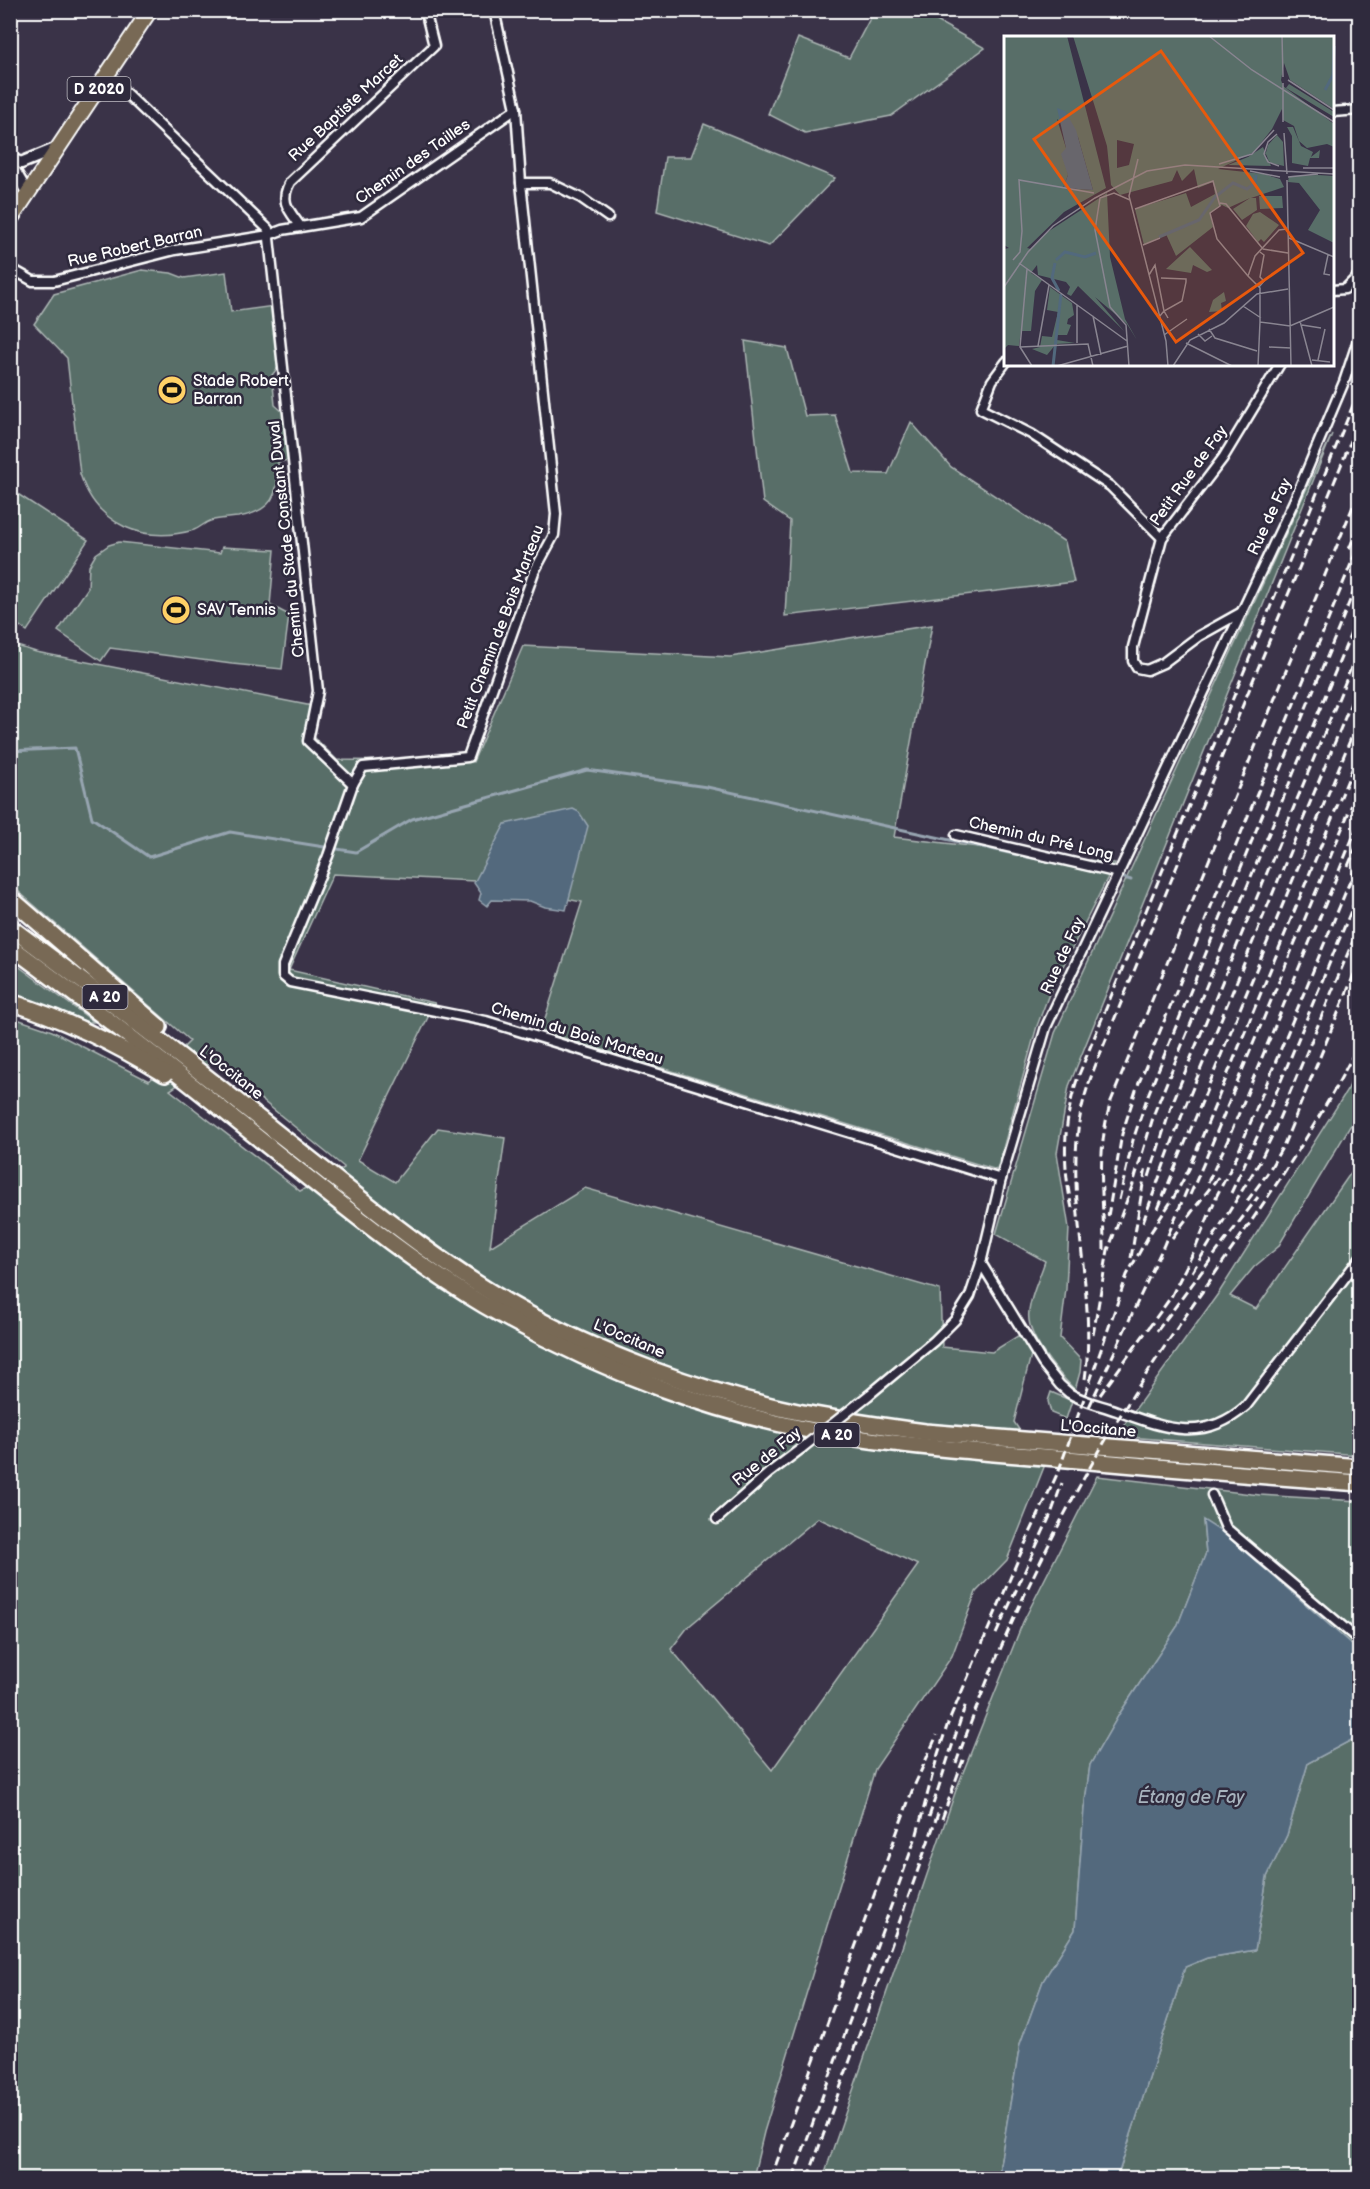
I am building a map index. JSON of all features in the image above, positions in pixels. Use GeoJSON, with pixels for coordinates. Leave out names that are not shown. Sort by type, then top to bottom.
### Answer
{"type":"FeatureCollection","features":[{"type":"Feature","properties":{"kind":"highway"},"geometry":{"type":"LineString","coordinates":[[10,898],[178,1044],[197,1069]]}},
{"type":"Feature","properties":{"kind":"highway","name":"L'Occitane"},"geometry":{"type":"LineString","coordinates":[[10,927],[117,1006],[405,1234],[459,1272],[515,1306],[570,1334],[663,1373],[796,1411],[925,1432],[1359,1467]]}},
{"type":"Feature","properties":{"kind":"highway","name":"L'Occitane"},"geometry":{"type":"LineString","coordinates":[[10,946],[117,1024],[372,1229],[475,1299],[548,1340],[616,1371],[694,1400],[790,1425],[848,1437],[912,1445],[1359,1483]]}},
{"type":"Feature","properties":{"kind":"highway"},"geometry":{"type":"LineString","coordinates":[[10,1002],[71,1023],[114,1044],[217,1105]]}},
{"type":"Feature","properties":{"kind":"main road","name":"D 2020"},"geometry":{"type":"LineString","coordinates":[[10,220],[150,10]]}},
{"type":"Feature","properties":{"kind":"street","name":"Rue Baptiste Marcet"},"geometry":{"type":"LineString","coordinates":[[301,227],[286,206],[284,193],[290,182],[434,46],[425,10]]}},
{"type":"Feature","properties":{"kind":"street"},"geometry":{"type":"LineString","coordinates":[[494,10],[516,109]]}},
{"type":"Feature","properties":{"kind":"street"},"geometry":{"type":"LineString","coordinates":[[108,76],[268,229],[269,235]]}},
{"type":"Feature","properties":{"kind":"street","name":"Chemin des Tailles"},"geometry":{"type":"LineString","coordinates":[[269,235],[282,230],[361,217],[516,109]]}},
{"type":"Feature","properties":{"kind":"street","name":"Petit Chemin de Bois Marteau"},"geometry":{"type":"LineString","coordinates":[[335,838],[353,784],[363,767],[468,757],[534,572],[554,535],[556,514],[550,446],[521,183],[516,109]]}},
{"type":"Feature","properties":{"kind":"street"},"geometry":{"type":"LineString","coordinates":[[1334,112],[1359,111]]}},
{"type":"Feature","properties":{"kind":"street"},"geometry":{"type":"LineString","coordinates":[[16,165],[58,148]]}},
{"type":"Feature","properties":{"kind":"street"},"geometry":{"type":"LineString","coordinates":[[10,158],[16,165],[38,179]]}},
{"type":"Feature","properties":{"kind":"street"},"geometry":{"type":"LineString","coordinates":[[16,165],[28,194]]}},
{"type":"Feature","properties":{"kind":"street"},"geometry":{"type":"LineString","coordinates":[[521,183],[550,183],[581,198],[608,217]]}},
{"type":"Feature","properties":{"kind":"street","name":"Rue Robert Barran"},"geometry":{"type":"LineString","coordinates":[[10,268],[33,281],[54,281],[175,249],[269,235]]}},
{"type":"Feature","properties":{"kind":"street","name":"Chemin du Stade Constant Duval"},"geometry":{"type":"LineString","coordinates":[[269,235],[318,691],[309,741],[353,784]]}},
{"type":"Feature","properties":{"kind":"street"},"geometry":{"type":"LineString","coordinates":[[1334,290],[1345,289],[1359,274]]}},
{"type":"Feature","properties":{"kind":"street","name":"Rue de Fay"},"geometry":{"type":"LineString","coordinates":[[717,1519],[770,1473],[934,1341],[955,1320],[970,1296],[981,1263],[1001,1179],[1046,1027],[1311,463],[1344,382],[1359,334]]}},
{"type":"Feature","properties":{"kind":"street"},"geometry":{"type":"LineString","coordinates":[[1004,363],[992,381],[981,409],[1031,434],[1110,486],[1162,538]]}},
{"type":"Feature","properties":{"kind":"street","name":"Petit Rue de Fay"},"geometry":{"type":"LineString","coordinates":[[1243,611],[1199,636],[1163,663],[1147,670],[1137,668],[1133,661],[1133,647],[1162,538],[1223,458],[1279,366]]}},
{"type":"Feature","properties":{"kind":"street","name":"Chemin du Pré Long"},"geometry":{"type":"LineString","coordinates":[[956,835],[1119,873]]}},
{"type":"Feature","properties":{"kind":"street","name":"Chemin du Bois Marteau"},"geometry":{"type":"LineString","coordinates":[[335,838],[283,964],[282,972],[286,980],[486,1021],[1001,1179]]}},
{"type":"Feature","properties":{"kind":"street"},"geometry":{"type":"LineString","coordinates":[[981,1263],[1043,1364],[1069,1393],[1149,1423],[1193,1430],[1206,1428],[1226,1420],[1246,1406],[1359,1258]]}},
{"type":"Feature","properties":{"kind":"street"},"geometry":{"type":"LineString","coordinates":[[1212,1495],[1226,1528],[1359,1641]]}},
{"type":"Feature","properties":{"kind":"green space"},"geometry":{"type":"Polygon","coordinates":[[[874,11],[919,11],[985,48],[891,116],[805,133],[768,114],[798,38],[849,58],[874,11]]]}},
{"type":"Feature","properties":{"kind":"green space"},"geometry":{"type":"Polygon","coordinates":[[[704,124],[835,178],[769,246],[657,211],[665,157],[691,157],[704,124]]]}},
{"type":"Feature","properties":{"kind":"green space","name":"Stade Robert Barran"},"geometry":{"type":"Polygon","coordinates":[[[142,270],[171,273],[184,278],[226,272],[231,312],[274,306],[280,365],[272,375],[275,405],[284,413],[289,460],[278,462],[277,484],[272,500],[259,511],[238,517],[213,520],[194,530],[175,534],[157,534],[125,527],[110,518],[98,507],[88,492],[80,474],[67,358],[34,324],[54,294],[142,270]]]}},
{"type":"Feature","properties":{"kind":"green space"},"geometry":{"type":"Polygon","coordinates":[[[745,341],[787,348],[805,416],[835,415],[853,473],[888,474],[911,422],[951,467],[1065,542],[1074,582],[785,616],[790,521],[763,502],[745,341]]]}},
{"type":"Feature","properties":{"kind":"green space"},"geometry":{"type":"Polygon","coordinates":[[[1332,434],[1069,1086],[1057,1153],[1069,1228],[1066,1289],[1060,1338],[1081,1360],[1075,1390],[1044,1354],[1032,1332],[1029,1321],[1032,1298],[1045,1261],[996,1234],[1055,1033],[1332,434]]]}},
{"type":"Feature","properties":{"kind":"green space"},"geometry":{"type":"Polygon","coordinates":[[[10,489],[88,540],[27,631],[11,620],[10,489]]]}},
{"type":"Feature","properties":{"kind":"green space","name":"SAV Tennis"},"geometry":{"type":"Polygon","coordinates":[[[119,542],[220,553],[222,547],[275,550],[270,605],[289,615],[282,669],[110,648],[101,661],[58,631],[88,588],[89,566],[96,554],[109,545],[119,542]]]}},
{"type":"Feature","properties":{"kind":"green space"},"geometry":{"type":"Polygon","coordinates":[[[932,625],[894,837],[1115,863],[1049,994],[1037,1026],[997,1170],[541,1031],[582,902],[475,881],[333,874],[289,970],[435,1003],[358,1160],[395,1182],[438,1128],[505,1138],[490,1247],[585,1188],[940,1290],[942,1347],[992,1352],[1021,1334],[1032,1351],[1014,1422],[1044,1467],[1007,1560],[976,1592],[952,1656],[875,1769],[764,2132],[753,2178],[11,2178],[11,1017],[52,1031],[149,1081],[190,1041],[11,885],[11,644],[36,652],[312,706],[314,737],[337,760],[473,762],[523,646],[730,657],[932,625]],[[214,1061],[170,1090],[300,1191],[344,1168],[344,1167],[214,1061]],[[818,1518],[688,1627],[671,1649],[772,1770],[918,1565],[818,1518]]]}},
{"type":"Feature","properties":{"kind":"green space"},"geometry":{"type":"Polygon","coordinates":[[[10,960],[94,1022],[84,1022],[11,998],[10,960]]]}},
{"type":"Feature","properties":{"kind":"green space"},"geometry":{"type":"Polygon","coordinates":[[[1359,1065],[1359,1108],[1355,1118],[1278,1247],[1254,1267],[1230,1296],[1256,1309],[1359,1161],[1359,1455],[1116,1436],[1220,1291],[1348,1089],[1359,1065]]]}},
{"type":"Feature","properties":{"kind":"green space"},"geometry":{"type":"Polygon","coordinates":[[[1051,1392],[1072,1401],[1066,1419],[1051,1413],[1048,1401],[1051,1392]]]}},
{"type":"Feature","properties":{"kind":"green space"},"geometry":{"type":"Polygon","coordinates":[[[1097,1476],[1260,1495],[1359,1501],[1359,1651],[1225,1534],[1203,1521],[1206,1553],[1177,1627],[1120,1713],[1090,1765],[1084,1809],[1075,1930],[1043,1981],[1020,2044],[1000,2165],[1000,2178],[823,2178],[956,1790],[1023,1622],[1097,1476]]]}},
{"type":"Feature","properties":{"kind":"green space"},"geometry":{"type":"Polygon","coordinates":[[[1359,1736],[1359,2178],[1117,2178],[1185,1967],[1207,1958],[1255,1950],[1267,1877],[1287,1835],[1308,1763],[1359,1736]]]}},
{"type":"Feature","properties":{"kind":"water"},"geometry":{"type":"Polygon","coordinates":[[[573,809],[579,812],[588,826],[566,910],[545,907],[530,901],[492,900],[487,906],[479,900],[481,893],[474,883],[505,824],[573,809]]]}},
{"type":"Feature","properties":{"kind":"water","name":"Étang de Fay"},"geometry":{"type":"Polygon","coordinates":[[[1203,1520],[1225,1534],[1359,1651],[1359,1736],[1308,1763],[1287,1835],[1267,1877],[1255,1950],[1207,1958],[1185,1967],[1117,2178],[1000,2178],[1000,2165],[1020,2044],[1043,1981],[1075,1930],[1084,1809],[1090,1765],[1120,1713],[1177,1627],[1206,1553],[1203,1520]]]}},
{"type":"Feature","properties":{"kind":"waterway"},"geometry":{"type":"LineString","coordinates":[[10,751],[75,748],[92,818],[149,857],[230,832],[356,852],[412,819],[587,770],[707,787],[1069,866]]}},
{"type":"Feature","properties":{"kind":"waterway"},"geometry":{"type":"LineString","coordinates":[[1121,877],[1131,880]]}},
{"type":"Feature","properties":{"kind":"railway"},"geometry":{"type":"LineString","coordinates":[[1072,1208],[1067,1175],[1066,1142],[1069,1109],[1078,1077],[1360,388]]}},
{"type":"Feature","properties":{"kind":"railway"},"geometry":{"type":"LineString","coordinates":[[1085,1379],[1088,1349],[1087,1319],[1076,1170],[1078,1130],[1086,1092],[1360,419]]}},
{"type":"Feature","properties":{"kind":"railway"},"geometry":{"type":"LineString","coordinates":[[1104,1250],[1102,1158],[1103,1140],[1111,1101],[1360,489]]}},
{"type":"Feature","properties":{"kind":"railway"},"geometry":{"type":"LineString","coordinates":[[1349,549],[1360,523]]}},
{"type":"Feature","properties":{"kind":"railway"},"geometry":{"type":"LineString","coordinates":[[1108,1216],[1122,1134],[1136,1090],[1360,542]]}},
{"type":"Feature","properties":{"kind":"railway"},"geometry":{"type":"LineString","coordinates":[[1119,1200],[1133,1140],[1148,1095],[1360,576]]}},
{"type":"Feature","properties":{"kind":"railway"},"geometry":{"type":"LineString","coordinates":[[1093,1335],[1108,1250],[1133,1184],[1155,1111],[1360,611]]}},
{"type":"Feature","properties":{"kind":"railway"},"geometry":{"type":"LineString","coordinates":[[1149,1177],[1172,1104],[1360,646]]}},
{"type":"Feature","properties":{"kind":"railway"},"geometry":{"type":"LineString","coordinates":[[1143,1222],[1185,1107],[1360,681]]}},
{"type":"Feature","properties":{"kind":"railway"},"geometry":{"type":"LineString","coordinates":[[1158,1209],[1360,716]]}},
{"type":"Feature","properties":{"kind":"railway"},"geometry":{"type":"LineString","coordinates":[[793,2178],[917,1834],[947,1726],[1059,1470],[1127,1275],[1189,1169],[1360,750]]}},
{"type":"Feature","properties":{"kind":"railway"},"geometry":{"type":"LineString","coordinates":[[1190,1195],[1360,785]]}},
{"type":"Feature","properties":{"kind":"railway"},"geometry":{"type":"LineString","coordinates":[[1208,1182],[1227,1142],[1360,820]]}},
{"type":"Feature","properties":{"kind":"railway"},"geometry":{"type":"LineString","coordinates":[[1348,866],[1360,838]]}},
{"type":"Feature","properties":{"kind":"railway"},"geometry":{"type":"LineString","coordinates":[[1100,1395],[1171,1297],[1196,1247],[1217,1195],[1235,1160],[1360,857]]}},
{"type":"Feature","properties":{"kind":"railway"},"geometry":{"type":"LineString","coordinates":[[1231,1193],[1264,1122],[1360,889]]}},
{"type":"Feature","properties":{"kind":"railway"},"geometry":{"type":"LineString","coordinates":[[1192,1272],[1259,1163],[1360,924]]}},
{"type":"Feature","properties":{"kind":"railway"},"geometry":{"type":"LineString","coordinates":[[1247,1201],[1267,1174],[1284,1144],[1360,960]]}},
{"type":"Feature","properties":{"kind":"railway"},"geometry":{"type":"LineString","coordinates":[[956,1763],[974,1713],[1015,1616],[1037,1568],[1086,1475],[1140,1384],[1311,1130],[1360,1041]]}},
{"type":"Feature","properties":{"kind":"railway"},"geometry":{"type":"LineString","coordinates":[[1131,1258],[1146,1166]]}},
{"type":"Feature","properties":{"kind":"railway"},"geometry":{"type":"LineString","coordinates":[[1172,1238],[1219,1176]]}},
{"type":"Feature","properties":{"kind":"railway"},"geometry":{"type":"LineString","coordinates":[[1089,1407],[1189,1185]]}},
{"type":"Feature","properties":{"kind":"railway"},"geometry":{"type":"LineString","coordinates":[[1157,1331],[1258,1197]]}},
{"type":"Feature","properties":{"kind":"railway"},"geometry":{"type":"LineString","coordinates":[[996,1634],[1051,1514],[1062,1483]]}},
{"type":"Feature","properties":{"kind":"railway"},"geometry":{"type":"LineString","coordinates":[[929,1817],[966,1703]]}},
{"type":"Feature","properties":{"kind":"railway"},"geometry":{"type":"LineString","coordinates":[[771,2178],[912,1791],[937,1735]]}},
{"type":"Feature","properties":{"kind":"railway"},"geometry":{"type":"LineString","coordinates":[[942,1819],[964,1757]]}},
{"type":"Feature","properties":{"kind":"railway"},"geometry":{"type":"LineString","coordinates":[[808,2178],[940,1808]]}},
{"type":"Feature","properties":{"kind":"place","name":"Stade Robert Barran"},"geometry":{"type":"Point","coordinates":[172,390]}},
{"type":"Feature","properties":{"kind":"place","name":"SAV Tennis"},"geometry":{"type":"Point","coordinates":[176,610]}}]}
